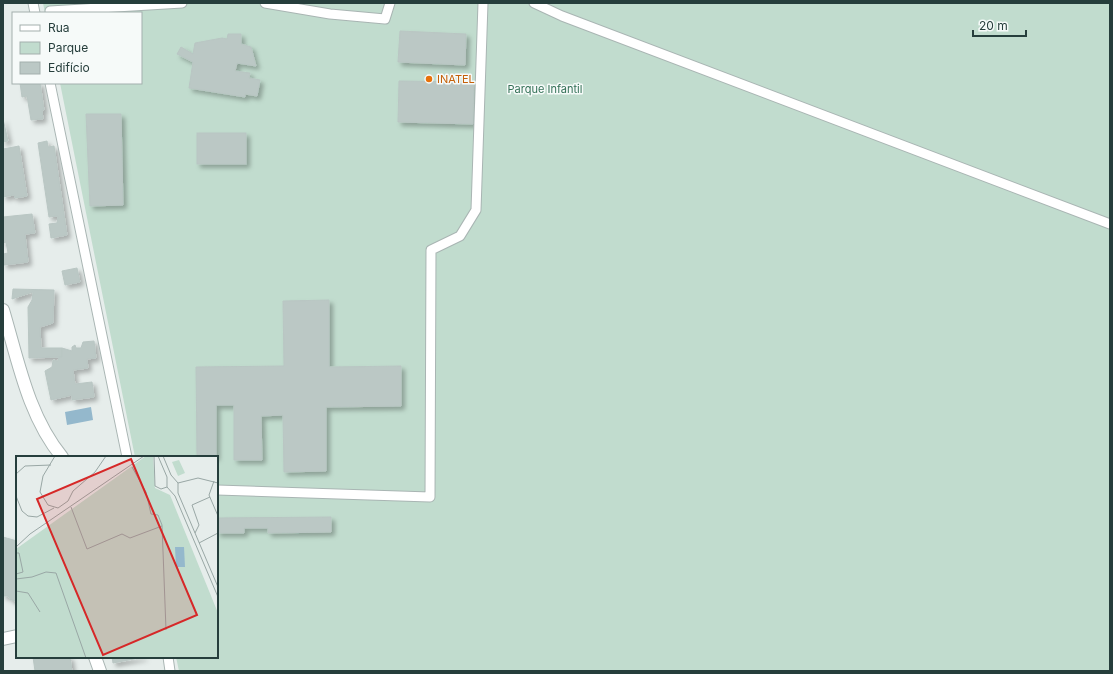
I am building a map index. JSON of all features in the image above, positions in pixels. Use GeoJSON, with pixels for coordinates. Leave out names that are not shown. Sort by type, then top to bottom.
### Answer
{"type":"FeatureCollection","features":[{"type":"Feature","properties":{"kind":"street"},"geometry":{"type":"LineString","coordinates":[[3,310],[23,379],[35,411],[45,433],[61,456]]}},
{"type":"Feature","properties":{"kind":"street"},"geometry":{"type":"LineString","coordinates":[[3,639],[16,636]]}},
{"type":"Feature","properties":{"kind":"street"},"geometry":{"type":"LineString","coordinates":[[96,658],[100,671]]}},
{"type":"Feature","properties":{"kind":"lane"},"geometry":{"type":"LineString","coordinates":[[50,11],[182,3]]}},
{"type":"Feature","properties":{"kind":"lane"},"geometry":{"type":"LineString","coordinates":[[265,3],[330,14],[385,19],[390,3]]}},
{"type":"Feature","properties":{"kind":"lane"},"geometry":{"type":"LineString","coordinates":[[218,490],[430,497],[431,250],[460,236],[476,210],[483,3]]}},
{"type":"Feature","properties":{"kind":"lane"},"geometry":{"type":"LineString","coordinates":[[534,3],[562,16],[1110,224]]}},
{"type":"Feature","properties":{"kind":"lane"},"geometry":{"type":"LineString","coordinates":[[50,84],[127,456]]}},
{"type":"Feature","properties":{"kind":"lane"},"geometry":{"type":"LineString","coordinates":[[168,658],[170,671]]}},
{"type":"Feature","properties":{"kind":"green space","name":"Parque Infantil"},"geometry":{"type":"Polygon","coordinates":[[[43,3],[1110,3],[1110,671],[179,671],[176,658],[218,658],[218,456],[135,456],[60,84],[142,84],[142,12],[45,12],[43,3]]]}},
{"type":"Feature","properties":{"kind":"water"},"geometry":{"type":"Polygon","coordinates":[[[91,407],[93,420],[67,425],[65,412],[91,407]]]}},
{"type":"Feature","properties":{"kind":"building"},"geometry":{"type":"Polygon","coordinates":[[[400,31],[466,34],[465,65],[398,62],[400,31]]]}},
{"type":"Feature","properties":{"kind":"building"},"geometry":{"type":"Polygon","coordinates":[[[228,34],[241,34],[241,44],[251,47],[256,66],[237,63],[235,71],[250,73],[249,78],[260,80],[257,96],[245,94],[245,97],[189,88],[193,62],[177,54],[181,47],[193,54],[195,43],[222,38],[227,39],[228,34]]]}},
{"type":"Feature","properties":{"kind":"building"},"geometry":{"type":"Polygon","coordinates":[[[399,81],[474,82],[473,124],[398,122],[399,81]]]}},
{"type":"Feature","properties":{"kind":"building"},"geometry":{"type":"Polygon","coordinates":[[[20,84],[40,84],[44,110],[42,110],[43,119],[31,120],[27,96],[22,97],[20,84]]]}},
{"type":"Feature","properties":{"kind":"building"},"geometry":{"type":"Polygon","coordinates":[[[86,114],[121,114],[123,205],[90,206],[86,114]]]}},
{"type":"Feature","properties":{"kind":"building"},"geometry":{"type":"Polygon","coordinates":[[[3,119],[8,141],[3,142],[3,119]]]}},
{"type":"Feature","properties":{"kind":"building"},"geometry":{"type":"Polygon","coordinates":[[[197,133],[246,133],[246,164],[197,164],[197,133]]]}},
{"type":"Feature","properties":{"kind":"building"},"geometry":{"type":"Polygon","coordinates":[[[47,141],[48,147],[54,146],[67,235],[51,238],[49,224],[57,223],[58,216],[49,217],[38,143],[47,141]]]}},
{"type":"Feature","properties":{"kind":"building"},"geometry":{"type":"Polygon","coordinates":[[[19,146],[27,196],[15,198],[14,195],[3,197],[3,149],[19,146]]]}},
{"type":"Feature","properties":{"kind":"building"},"geometry":{"type":"Polygon","coordinates":[[[32,214],[35,233],[25,234],[28,262],[4,265],[3,254],[8,253],[6,242],[3,243],[3,217],[32,214]]]}},
{"type":"Feature","properties":{"kind":"building"},"geometry":{"type":"Polygon","coordinates":[[[77,268],[80,282],[65,285],[62,271],[77,268]]]}},
{"type":"Feature","properties":{"kind":"building"},"geometry":{"type":"Polygon","coordinates":[[[13,289],[54,290],[53,323],[40,327],[41,348],[62,348],[62,357],[29,358],[28,307],[32,300],[33,292],[12,299],[13,289]]]}},
{"type":"Feature","properties":{"kind":"building"},"geometry":{"type":"Polygon","coordinates":[[[329,300],[329,367],[401,366],[401,406],[326,407],[326,471],[284,472],[283,415],[261,416],[262,460],[234,460],[234,405],[216,405],[216,456],[197,456],[196,367],[284,366],[283,301],[329,300]]]}},
{"type":"Feature","properties":{"kind":"building"},"geometry":{"type":"Polygon","coordinates":[[[94,341],[96,358],[87,359],[88,368],[73,370],[75,384],[92,382],[94,397],[72,400],[72,395],[51,400],[45,371],[52,367],[53,360],[58,361],[59,357],[62,357],[62,348],[72,351],[72,347],[75,345],[76,348],[81,348],[83,342],[94,341]]]}},
{"type":"Feature","properties":{"kind":"building"},"geometry":{"type":"Polygon","coordinates":[[[331,517],[331,532],[268,533],[268,528],[244,528],[244,533],[218,533],[218,518],[331,517]]]}},
{"type":"Feature","properties":{"kind":"building"},"geometry":{"type":"Polygon","coordinates":[[[3,537],[16,541],[16,601],[11,600],[8,596],[3,596],[3,537]]]}},
{"type":"Feature","properties":{"kind":"building"},"geometry":{"type":"Polygon","coordinates":[[[33,658],[70,658],[72,671],[35,671],[33,658]]]}},
{"type":"Feature","properties":{"kind":"building"},"geometry":{"type":"Polygon","coordinates":[[[112,658],[139,658],[113,663],[112,658]]]}},
{"type":"Feature","properties":{"kind":"place","name":"INATEL"},"geometry":{"type":"Point","coordinates":[429,79]}}]}
